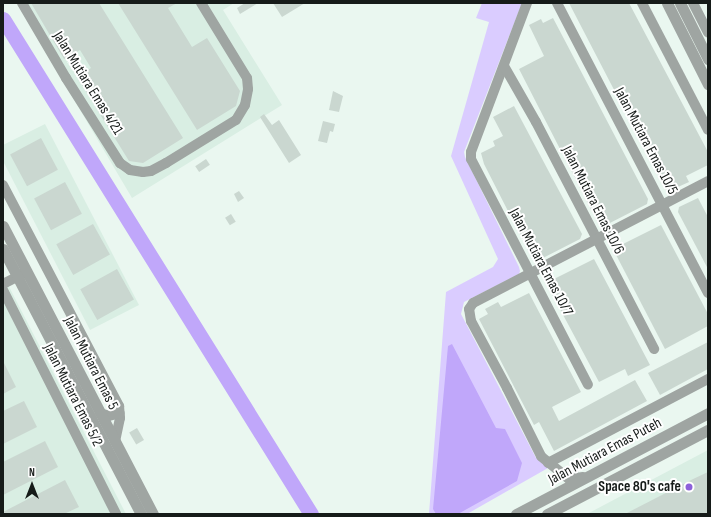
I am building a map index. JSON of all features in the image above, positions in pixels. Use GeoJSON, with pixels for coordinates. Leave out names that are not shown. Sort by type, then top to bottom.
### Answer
{"type":"FeatureCollection","features":[{"type":"Feature","properties":{"kind":"street","name":"Jalan Mutiara Emas 4/21"},"geometry":{"type":"LineString","coordinates":[[22,3],[120,164],[134,171],[151,171],[236,120],[246,100],[248,89],[247,78],[206,5]]}},
{"type":"Feature","properties":{"kind":"street"},"geometry":{"type":"LineString","coordinates":[[504,66],[527,3]]}},
{"type":"Feature","properties":{"kind":"street","name":"Jalan Mutiara Emas 10/5"},"geometry":{"type":"LineString","coordinates":[[557,3],[708,293]]}},
{"type":"Feature","properties":{"kind":"street"},"geometry":{"type":"LineString","coordinates":[[642,3],[708,130]]}},
{"type":"Feature","properties":{"kind":"street"},"geometry":{"type":"LineString","coordinates":[[667,3],[708,84]]}},
{"type":"Feature","properties":{"kind":"street"},"geometry":{"type":"LineString","coordinates":[[680,3],[708,59]]}},
{"type":"Feature","properties":{"kind":"street"},"geometry":{"type":"LineString","coordinates":[[693,3],[708,32]]}},
{"type":"Feature","properties":{"kind":"street","name":"Jalan Mutiara Emas 10/7"},"geometry":{"type":"LineString","coordinates":[[504,66],[471,152],[472,163],[588,385]]}},
{"type":"Feature","properties":{"kind":"street","name":"Jalan Mutiara Emas 10/6"},"geometry":{"type":"LineString","coordinates":[[504,66],[536,122],[654,349]]}},
{"type":"Feature","properties":{"kind":"street"},"geometry":{"type":"LineString","coordinates":[[598,473],[569,479],[541,456],[471,321],[468,311],[473,303],[708,181]]}},
{"type":"Feature","properties":{"kind":"street","name":"Jalan Mutiara Emas 5"},"geometry":{"type":"LineString","coordinates":[[3,185],[119,406],[120,413]]}},
{"type":"Feature","properties":{"kind":"street","name":"Jalan Mutiara Emas 5"},"geometry":{"type":"LineString","coordinates":[[3,226],[22,274],[140,514]]}},
{"type":"Feature","properties":{"kind":"street","name":"Jalan Mutiara Emas 5"},"geometry":{"type":"LineString","coordinates":[[3,249],[22,274],[100,413],[153,514]]}},
{"type":"Feature","properties":{"kind":"street"},"geometry":{"type":"LineString","coordinates":[[3,284],[22,274]]}},
{"type":"Feature","properties":{"kind":"street","name":"Jalan Mutiara Emas 5/2"},"geometry":{"type":"LineString","coordinates":[[3,290],[116,514]]}},
{"type":"Feature","properties":{"kind":"street"},"geometry":{"type":"LineString","coordinates":[[548,463],[708,379]]}},
{"type":"Feature","properties":{"kind":"street"},"geometry":{"type":"LineString","coordinates":[[100,413],[109,416],[120,413],[114,441]]}},
{"type":"Feature","properties":{"kind":"street","name":"Jalan Mutiara Emas Puteh"},"geometry":{"type":"LineString","coordinates":[[516,514],[598,473],[708,413]]}},
{"type":"Feature","properties":{"kind":"street","name":"Jalan Mutiara Emas Puteh"},"geometry":{"type":"LineString","coordinates":[[547,514],[708,430]]}},
{"type":"Feature","properties":{"kind":"shaded area"},"geometry":{"type":"Polygon","coordinates":[[[17,3],[234,3],[223,10],[282,105],[132,198],[17,3]]]}},
{"type":"Feature","properties":{"kind":"shaded area"},"geometry":{"type":"Polygon","coordinates":[[[482,3],[522,3],[464,152],[465,157],[520,271],[519,274],[464,302],[461,314],[536,458],[548,468],[467,514],[429,514],[446,292],[493,267],[498,259],[451,156],[489,22],[476,18],[482,3]]]}},
{"type":"Feature","properties":{"kind":"shaded area"},"geometry":{"type":"Polygon","coordinates":[[[45,124],[139,305],[90,330],[3,161],[3,145],[45,124]]]}},
{"type":"Feature","properties":{"kind":"shaded area"},"geometry":{"type":"Polygon","coordinates":[[[3,275],[126,514],[3,514],[3,275]]]}},
{"type":"Feature","properties":{"kind":"shaded area"},"geometry":{"type":"Polygon","coordinates":[[[452,344],[496,428],[505,429],[522,463],[517,481],[458,514],[436,514],[433,509],[448,346],[452,344]]]}},
{"type":"Feature","properties":{"kind":"shaded area"},"geometry":{"type":"Polygon","coordinates":[[[708,450],[708,514],[587,514],[708,450]]]}},
{"type":"Feature","properties":{"kind":"building"},"geometry":{"type":"Polygon","coordinates":[[[31,3],[99,3],[183,138],[143,163],[129,161],[77,77],[91,68],[80,50],[64,59],[31,3]]]}},
{"type":"Feature","properties":{"kind":"building"},"geometry":{"type":"Polygon","coordinates":[[[118,3],[177,3],[168,8],[192,47],[207,38],[240,91],[236,106],[197,130],[118,3]]]}},
{"type":"Feature","properties":{"kind":"building"},"geometry":{"type":"Polygon","coordinates":[[[245,3],[258,3],[240,14],[237,8],[245,3]]]}},
{"type":"Feature","properties":{"kind":"building"},"geometry":{"type":"Polygon","coordinates":[[[273,3],[305,3],[282,17],[273,3]]]}},
{"type":"Feature","properties":{"kind":"building"},"geometry":{"type":"Polygon","coordinates":[[[569,3],[629,3],[708,152],[708,165],[686,176],[689,182],[669,191],[666,190],[569,3]]]}},
{"type":"Feature","properties":{"kind":"building"},"geometry":{"type":"Polygon","coordinates":[[[553,18],[648,199],[647,204],[604,226],[599,225],[519,69],[544,56],[529,25],[541,19],[543,23],[553,18]]]}},
{"type":"Feature","properties":{"kind":"building"},"geometry":{"type":"Polygon","coordinates":[[[333,91],[343,96],[339,112],[329,110],[333,91]]]}},
{"type":"Feature","properties":{"kind":"building"},"geometry":{"type":"Polygon","coordinates":[[[514,106],[582,234],[580,239],[539,260],[536,254],[531,256],[484,164],[481,153],[495,146],[493,141],[503,136],[493,117],[514,106]]]}},
{"type":"Feature","properties":{"kind":"building"},"geometry":{"type":"Polygon","coordinates":[[[264,114],[272,125],[279,120],[301,155],[289,163],[260,117],[264,114]]]}},
{"type":"Feature","properties":{"kind":"building"},"geometry":{"type":"Polygon","coordinates":[[[323,121],[335,124],[333,132],[330,131],[327,143],[318,141],[323,121]]]}},
{"type":"Feature","properties":{"kind":"building"},"geometry":{"type":"Polygon","coordinates":[[[41,138],[58,170],[27,186],[10,154],[41,138]]]}},
{"type":"Feature","properties":{"kind":"building"},"geometry":{"type":"Polygon","coordinates":[[[206,159],[210,165],[199,172],[195,166],[206,159]]]}},
{"type":"Feature","properties":{"kind":"building"},"geometry":{"type":"Polygon","coordinates":[[[65,182],[82,214],[51,230],[34,198],[65,182]]]}},
{"type":"Feature","properties":{"kind":"building"},"geometry":{"type":"Polygon","coordinates":[[[239,191],[244,198],[238,202],[234,194],[239,191]]]}},
{"type":"Feature","properties":{"kind":"building"},"geometry":{"type":"Polygon","coordinates":[[[698,198],[708,217],[708,269],[678,212],[679,207],[698,198]]]}},
{"type":"Feature","properties":{"kind":"building"},"geometry":{"type":"Polygon","coordinates":[[[231,214],[236,222],[230,225],[225,218],[231,214]]]}},
{"type":"Feature","properties":{"kind":"building"},"geometry":{"type":"Polygon","coordinates":[[[93,224],[110,255],[73,275],[56,244],[93,224]]]}},
{"type":"Feature","properties":{"kind":"building"},"geometry":{"type":"Polygon","coordinates":[[[661,225],[708,314],[708,326],[665,349],[613,249],[661,225]]]}},
{"type":"Feature","properties":{"kind":"building"},"geometry":{"type":"Polygon","coordinates":[[[594,259],[650,365],[628,376],[625,369],[599,382],[546,283],[594,259]]]}},
{"type":"Feature","properties":{"kind":"building"},"geometry":{"type":"Polygon","coordinates":[[[117,269],[134,300],[97,320],[80,289],[117,269]]]}},
{"type":"Feature","properties":{"kind":"building"},"geometry":{"type":"Polygon","coordinates":[[[529,293],[581,392],[552,407],[559,421],[635,380],[647,401],[554,451],[539,422],[534,425],[479,319],[488,314],[485,309],[498,302],[501,307],[529,293]]]}},
{"type":"Feature","properties":{"kind":"building"},"geometry":{"type":"Polygon","coordinates":[[[708,342],[708,369],[660,395],[648,373],[708,342]]]}},
{"type":"Feature","properties":{"kind":"building"},"geometry":{"type":"Polygon","coordinates":[[[3,361],[16,387],[3,394],[3,361]]]}},
{"type":"Feature","properties":{"kind":"building"},"geometry":{"type":"Polygon","coordinates":[[[24,401],[37,427],[3,444],[3,411],[24,401]]]}},
{"type":"Feature","properties":{"kind":"building"},"geometry":{"type":"Polygon","coordinates":[[[137,428],[144,440],[136,445],[129,432],[137,428]]]}},
{"type":"Feature","properties":{"kind":"building"},"geometry":{"type":"Polygon","coordinates":[[[45,441],[58,467],[3,495],[3,462],[45,441]]]}},
{"type":"Feature","properties":{"kind":"building"},"geometry":{"type":"Polygon","coordinates":[[[708,472],[708,514],[625,514],[691,480],[708,472]]]}},
{"type":"Feature","properties":{"kind":"building"},"geometry":{"type":"Polygon","coordinates":[[[65,480],[79,507],[64,514],[3,514],[3,512],[65,480]]]}},
{"type":"Feature","properties":{"kind":"waterway"},"geometry":{"type":"LineString","coordinates":[[3,19],[311,514]]}},
{"type":"Feature","properties":{"kind":"place","name":"Space 80's cafe"},"geometry":{"type":"Point","coordinates":[689,487]}}]}
